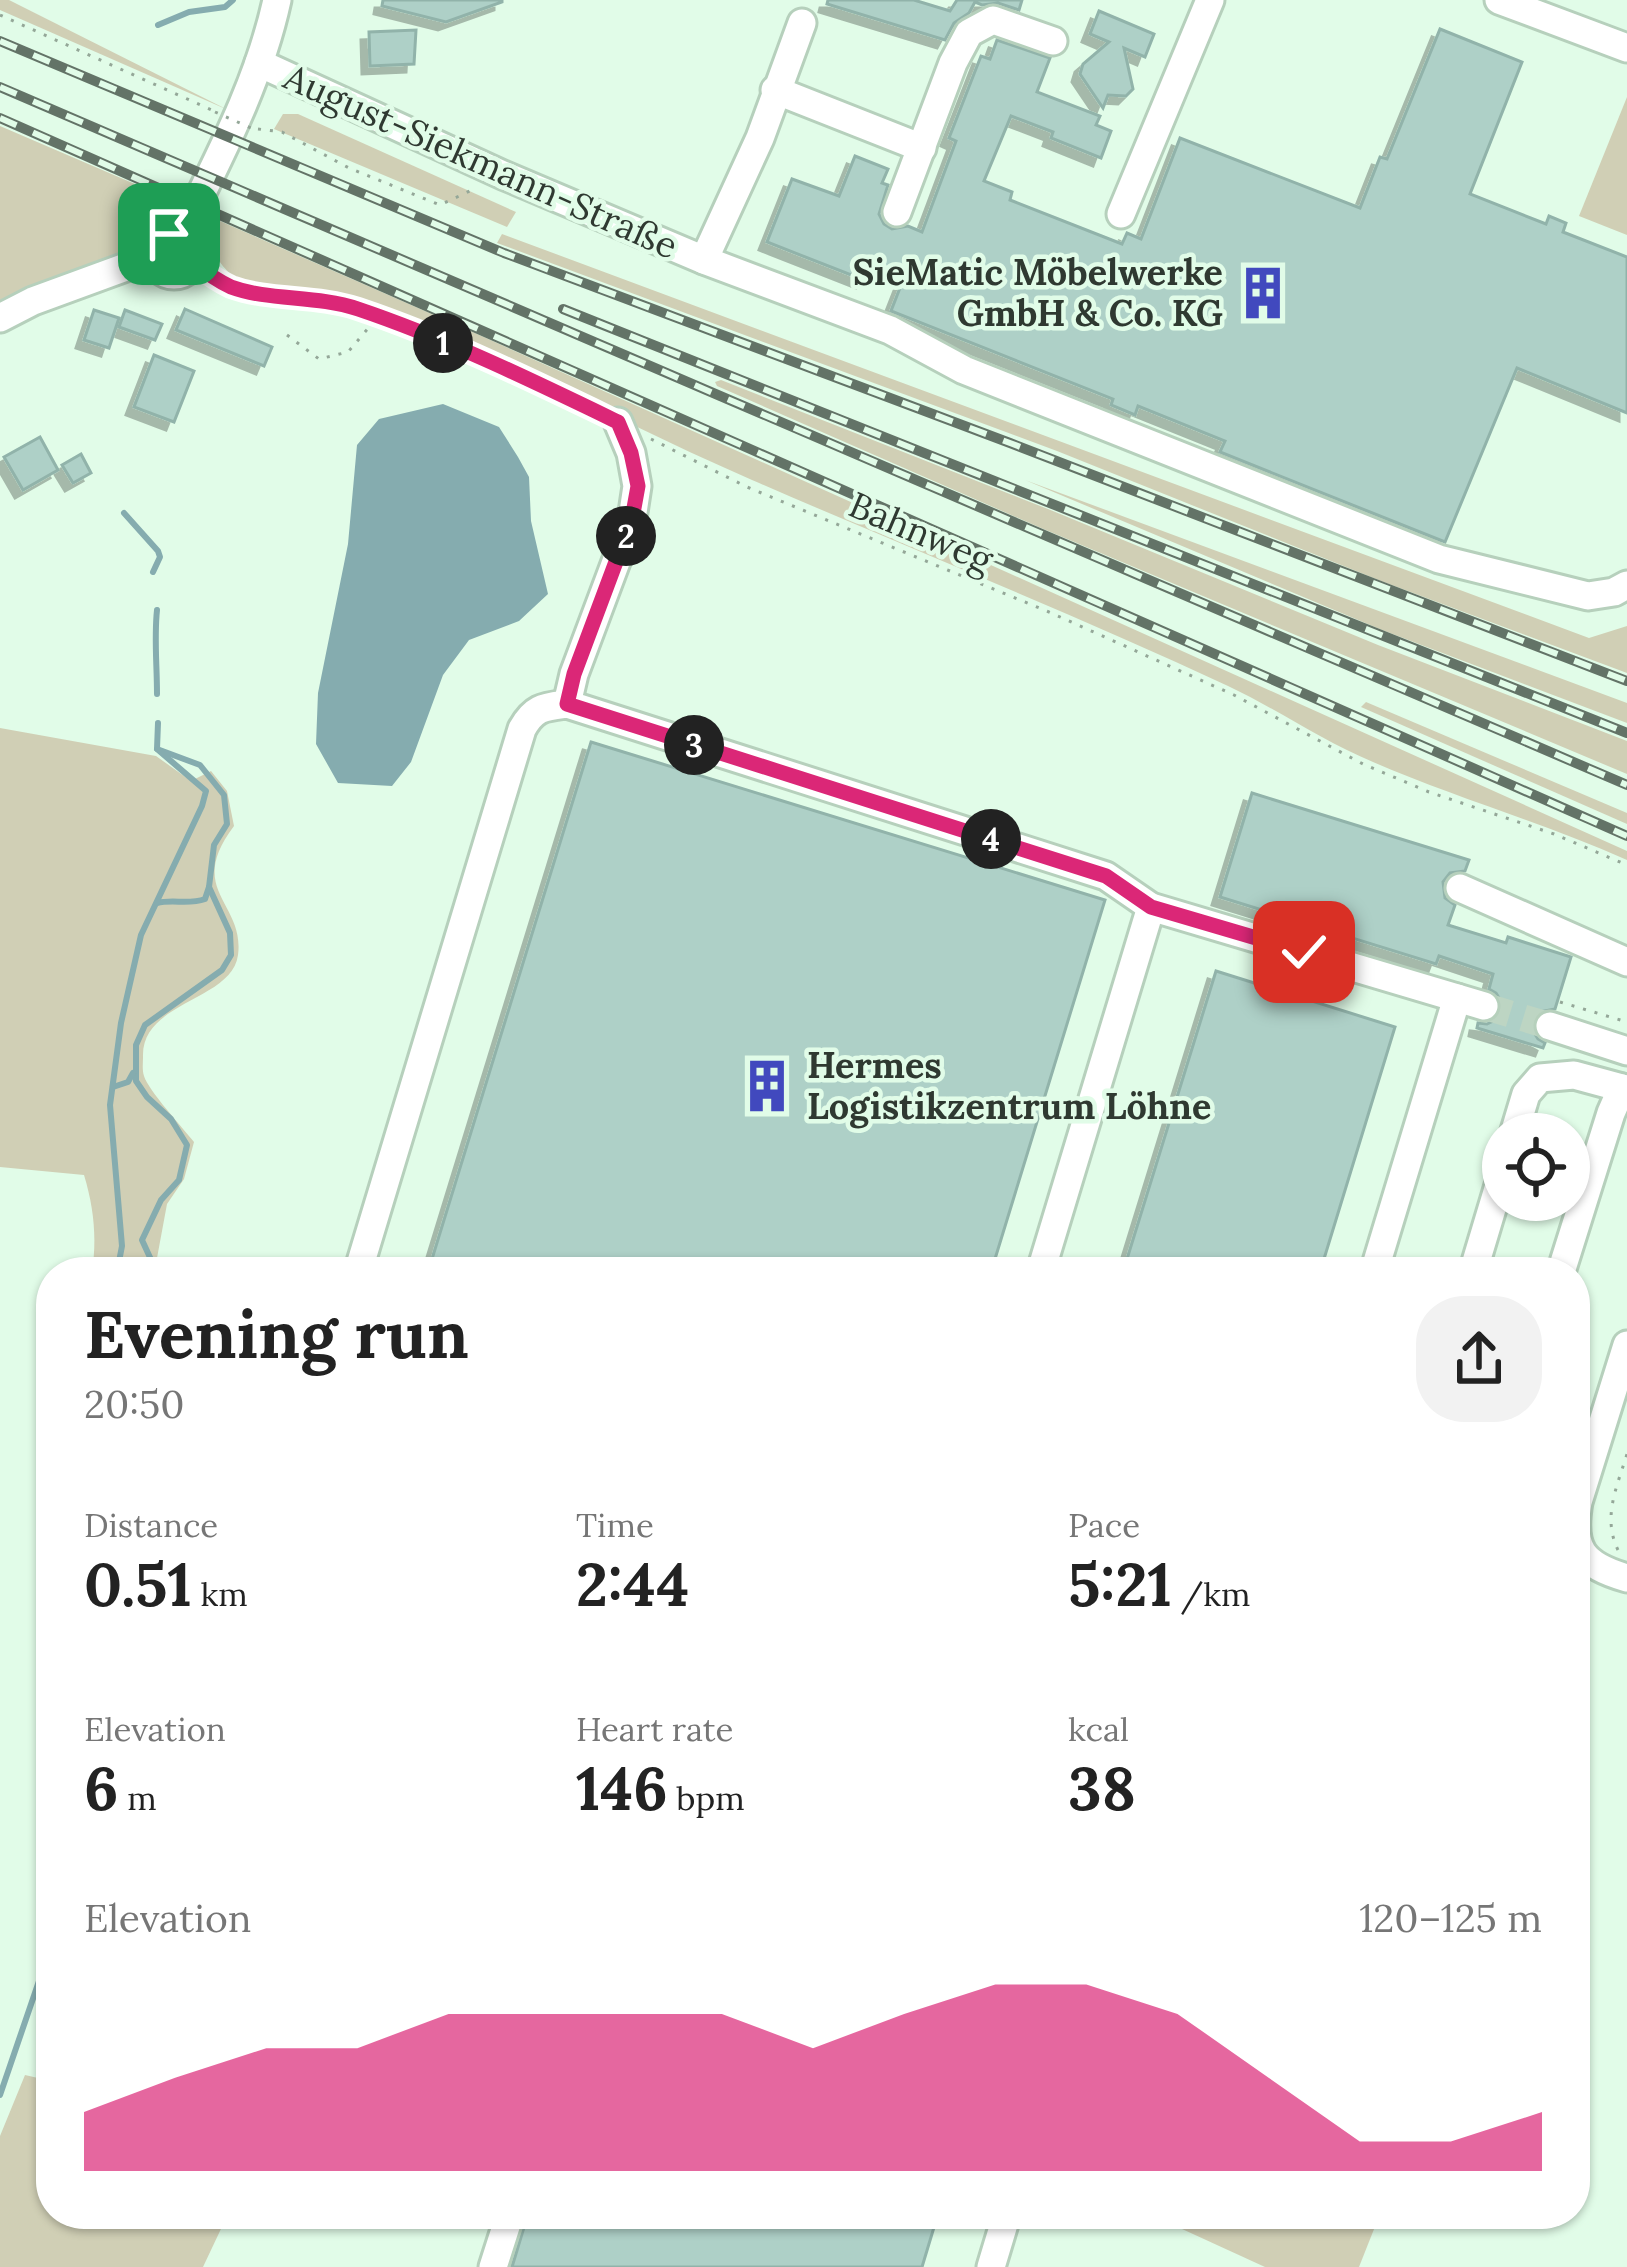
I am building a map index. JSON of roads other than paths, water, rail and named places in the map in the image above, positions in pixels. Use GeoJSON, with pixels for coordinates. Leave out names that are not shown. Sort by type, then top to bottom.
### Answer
{"type":"FeatureCollection","features":[{"type":"Feature","properties":{"kind":"street"},"geometry":{"type":"LineString","coordinates":[[182,235],[243,105],[277,0]]}},
{"type":"Feature","properties":{"kind":"street"},"geometry":{"type":"LineString","coordinates":[[1121,214],[1210,0]]}},
{"type":"Feature","properties":{"kind":"street"},"geometry":{"type":"LineString","coordinates":[[1498,0],[1627,48]]}},
{"type":"Feature","properties":{"kind":"street"},"geometry":{"type":"LineString","coordinates":[[897,212],[953,63],[969,33],[993,20],[1052,41]]}},
{"type":"Feature","properties":{"kind":"street"},"geometry":{"type":"LineString","coordinates":[[704,260],[760,137],[802,23]]}},
{"type":"Feature","properties":{"kind":"street","name":"August-Siekmann-Straße"},"geometry":{"type":"LineString","coordinates":[[259,63],[503,175],[704,260],[890,330],[964,370],[1439,559],[1588,596],[1627,585]]}},
{"type":"Feature","properties":{"kind":"street"},"geometry":{"type":"LineString","coordinates":[[776,90],[922,148]]}},
{"type":"Feature","properties":{"kind":"street"},"geometry":{"type":"LineString","coordinates":[[182,235],[191,243],[193,262],[175,275],[160,270],[153,257],[155,245],[164,236],[182,235]]}},
{"type":"Feature","properties":{"kind":"street"},"geometry":{"type":"LineString","coordinates":[[0,319],[32,302],[153,257]]}},
{"type":"Feature","properties":{"kind":"street"},"geometry":{"type":"LineString","coordinates":[[567,704],[632,519],[638,486],[618,422]]}},
{"type":"Feature","properties":{"kind":"street"},"geometry":{"type":"LineString","coordinates":[[363,1257],[522,729],[530,714],[567,704],[1106,876],[1151,907],[1470,1002],[1380,1257]]}},
{"type":"Feature","properties":{"kind":"street"},"geometry":{"type":"LineString","coordinates":[[1460,888],[1627,962]]}},
{"type":"Feature","properties":{"kind":"street"},"geometry":{"type":"LineString","coordinates":[[1045,1257],[1151,907]]}},
{"type":"Feature","properties":{"kind":"street"},"geometry":{"type":"LineString","coordinates":[[1554,1014],[1627,1052]]}},
{"type":"Feature","properties":{"kind":"street"},"geometry":{"type":"LineString","coordinates":[[1520,1113],[1526,1094],[1540,1078],[1574,1075],[1624,1090],[1611,1113],[1566,1257]]}},
{"type":"Feature","properties":{"kind":"street"},"geometry":{"type":"LineString","coordinates":[[1478,1257],[1488,1221]]}},
{"type":"Feature","properties":{"kind":"street"},"geometry":{"type":"LineString","coordinates":[[1590,1464],[1627,1345]]}},
{"type":"Feature","properties":{"kind":"street"},"geometry":{"type":"LineString","coordinates":[[1590,1563],[1602,1570],[1626,1571]]}},
{"type":"Feature","properties":{"kind":"street"},"geometry":{"type":"LineString","coordinates":[[494,2267],[505,2229]]}},
{"type":"Feature","properties":{"kind":"street"},"geometry":{"type":"LineString","coordinates":[[991,2267],[1002,2229]]}},
{"type":"Feature","properties":{"kind":"water"},"geometry":{"type":"Polygon","coordinates":[[[443,404],[499,427],[518,457],[529,477],[531,521],[548,594],[519,621],[469,640],[443,675],[411,762],[392,786],[338,783],[316,744],[318,693],[348,544],[357,445],[379,419],[443,404]]]}},
{"type":"Feature","properties":{"kind":"waterway"},"geometry":{"type":"LineString","coordinates":[[158,25],[189,12],[225,7],[233,0]]}},
{"type":"Feature","properties":{"kind":"waterway"},"geometry":{"type":"LineString","coordinates":[[124,513],[158,551],[153,572]]}},
{"type":"Feature","properties":{"kind":"waterway"},"geometry":{"type":"LineString","coordinates":[[157,610],[157,694]]}},
{"type":"Feature","properties":{"kind":"waterway"},"geometry":{"type":"LineString","coordinates":[[120,1257],[110,1105],[121,1023],[141,935],[206,791],[157,749],[158,723]]}},
{"type":"Feature","properties":{"kind":"waterway"},"geometry":{"type":"LineString","coordinates":[[150,1257],[142,1240],[161,1200],[179,1180],[187,1145],[171,1119],[136,1081],[136,1045],[145,1025],[222,970],[231,955],[230,933],[209,887],[214,845],[227,824],[224,795],[200,765],[157,749]]}},
{"type":"Feature","properties":{"kind":"waterway"},"geometry":{"type":"LineString","coordinates":[[157,903],[205,899],[209,887]]}},
{"type":"Feature","properties":{"kind":"waterway"},"geometry":{"type":"LineString","coordinates":[[113,1087],[128,1082],[133,1073]]}},
{"type":"Feature","properties":{"kind":"waterway"},"geometry":{"type":"LineString","coordinates":[[0,2095],[36,1990]]}},
{"type":"Feature","properties":{"kind":"tunnel"},"geometry":{"type":"LineString","coordinates":[[1484,1006],[1550,1026]]}},
{"type":"Feature","properties":{"kind":"railway"},"geometry":{"type":"LineString","coordinates":[[0,41],[504,253],[1627,681]]}},
{"type":"Feature","properties":{"kind":"railway"},"geometry":{"type":"LineString","coordinates":[[0,87],[1627,785]]}},
{"type":"Feature","properties":{"kind":"railway"},"geometry":{"type":"LineString","coordinates":[[0,118],[1627,836]]}},
{"type":"Feature","properties":{"kind":"railway"},"geometry":{"type":"LineString","coordinates":[[563,309],[1627,733]]}},
{"type":"Feature","properties":{"kind":"place","name":"SieMatic Möbelwerke GmbH & Co. KG"},"geometry":{"type":"Point","coordinates":[1263,293]}},
{"type":"Feature","properties":{"kind":"place","name":"Hermes Logistikzentrum Löhne"},"geometry":{"type":"Point","coordinates":[767,1086]}}]}
